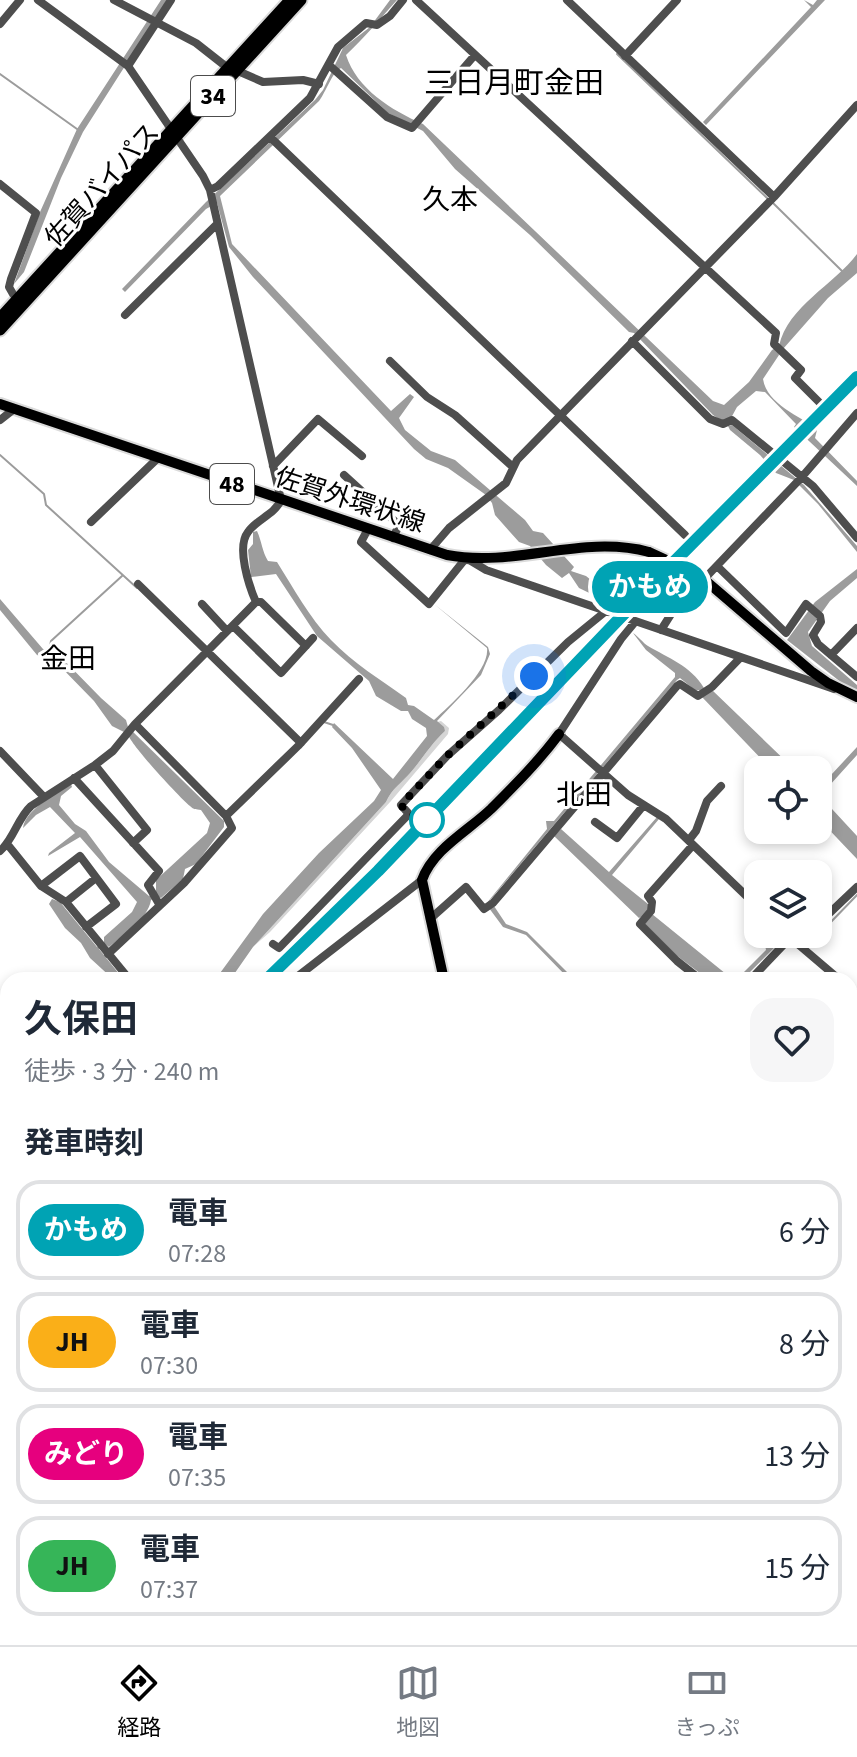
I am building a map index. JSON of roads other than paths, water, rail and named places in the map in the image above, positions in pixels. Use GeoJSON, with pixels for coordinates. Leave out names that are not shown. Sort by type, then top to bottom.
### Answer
{"type":"FeatureCollection","features":[{"type":"Feature","properties":{"kind":"highway","name":"佐賀バイパス"},"geometry":{"type":"LineString","coordinates":[[234,68],[290,0]]}},
{"type":"Feature","properties":{"kind":"highway","name":"佐賀バイパス"},"geometry":{"type":"LineString","coordinates":[[0,330],[122,189],[301,0]]}},
{"type":"Feature","properties":{"kind":"highway","name":"34"},"geometry":{"type":"LineString","coordinates":[[0,308],[101,198],[122,189]]}},
{"type":"Feature","properties":{"kind":"highway","name":"34"},"geometry":{"type":"LineString","coordinates":[[0,339],[114,213],[122,189]]}},
{"type":"Feature","properties":{"kind":"highway","name":"佐賀バイパス"},"geometry":{"type":"LineString","coordinates":[[0,318],[57,261]]}},
{"type":"Feature","properties":{"kind":"main road","name":"佐賀外環状線"},"geometry":{"type":"LineString","coordinates":[[0,404],[430,550],[466,558],[493,559],[561,549],[614,546],[649,552],[702,578]]}},
{"type":"Feature","properties":{"kind":"main road","name":"48"},"geometry":{"type":"LineString","coordinates":[[702,578],[811,671],[851,695]]}},
{"type":"Feature","properties":{"kind":"main road"},"geometry":{"type":"LineString","coordinates":[[442,972],[422,880],[427,867],[490,810],[542,757],[559,734]]}},
{"type":"Feature","properties":{"kind":"street"},"geometry":{"type":"LineString","coordinates":[[0,24],[20,0]]}},
{"type":"Feature","properties":{"kind":"street"},"geometry":{"type":"LineString","coordinates":[[38,0],[128,66],[210,193],[281,500],[280,505],[247,532],[243,546],[249,585],[256,602]]}},
{"type":"Feature","properties":{"kind":"street"},"geometry":{"type":"LineString","coordinates":[[114,0],[263,82],[303,80],[319,84]]}},
{"type":"Feature","properties":{"kind":"street"},"geometry":{"type":"LineString","coordinates":[[128,66],[171,0]]}},
{"type":"Feature","properties":{"kind":"street"},"geometry":{"type":"LineString","coordinates":[[210,193],[273,140],[310,98],[333,68],[338,47],[353,33],[390,16],[403,0]]}},
{"type":"Feature","properties":{"kind":"street"},"geometry":{"type":"LineString","coordinates":[[416,0],[776,333],[774,344],[801,370],[795,378],[820,403]]}},
{"type":"Feature","properties":{"kind":"street"},"geometry":{"type":"LineString","coordinates":[[567,0],[771,200]]}},
{"type":"Feature","properties":{"kind":"street"},"geometry":{"type":"LineString","coordinates":[[625,56],[677,0]]}},
{"type":"Feature","properties":{"kind":"street"},"geometry":{"type":"LineString","coordinates":[[333,68],[387,117],[412,128],[474,56]]}},
{"type":"Feature","properties":{"kind":"street"},"geometry":{"type":"LineString","coordinates":[[430,550],[449,528],[511,477],[513,467],[561,415],[771,200],[857,105]]}},
{"type":"Feature","properties":{"kind":"street"},"geometry":{"type":"LineString","coordinates":[[273,140],[685,535]]}},
{"type":"Feature","properties":{"kind":"street"},"geometry":{"type":"LineString","coordinates":[[0,184],[36,213],[11,279],[9,287],[13,294]]}},
{"type":"Feature","properties":{"kind":"street"},"geometry":{"type":"LineString","coordinates":[[125,315],[217,224]]}},
{"type":"Feature","properties":{"kind":"street"},"geometry":{"type":"LineString","coordinates":[[634,339],[710,419],[723,424],[732,420],[779,457],[799,481],[813,486],[857,538]]}},
{"type":"Feature","properties":{"kind":"street"},"geometry":{"type":"LineString","coordinates":[[390,361],[427,397],[455,415],[513,467]]}},
{"type":"Feature","properties":{"kind":"street"},"geometry":{"type":"LineString","coordinates":[[0,420],[14,409]]}},
{"type":"Feature","properties":{"kind":"street"},"geometry":{"type":"LineString","coordinates":[[661,630],[702,578],[799,481],[857,413]]}},
{"type":"Feature","properties":{"kind":"street"},"geometry":{"type":"LineString","coordinates":[[273,466],[318,419],[362,456]]}},
{"type":"Feature","properties":{"kind":"street"},"geometry":{"type":"LineString","coordinates":[[91,522],[158,458]]}},
{"type":"Feature","properties":{"kind":"street"},"geometry":{"type":"LineString","coordinates":[[344,475],[399,525],[393,538]]}},
{"type":"Feature","properties":{"kind":"street"},"geometry":{"type":"LineString","coordinates":[[368,529],[361,542],[432,602],[466,558],[486,570],[851,695]]}},
{"type":"Feature","properties":{"kind":"street"},"geometry":{"type":"LineString","coordinates":[[717,566],[786,633],[806,604],[821,622],[813,635],[818,644],[857,677]]}},
{"type":"Feature","properties":{"kind":"street"},"geometry":{"type":"LineString","coordinates":[[138,584],[300,744]]}},
{"type":"Feature","properties":{"kind":"street"},"geometry":{"type":"LineString","coordinates":[[124,972],[66,902],[41,886],[4,843],[14,835],[23,814],[43,796],[95,765],[256,602]]}},
{"type":"Feature","properties":{"kind":"street"},"geometry":{"type":"LineString","coordinates":[[256,602],[261,602],[306,646]]}},
{"type":"Feature","properties":{"kind":"street"},"geometry":{"type":"LineString","coordinates":[[202,604],[281,673],[313,638]]}},
{"type":"Feature","properties":{"kind":"street"},"geometry":{"type":"LineString","coordinates":[[273,944],[279,948],[409,814],[401,805],[447,756],[568,642],[606,611]]}},
{"type":"Feature","properties":{"kind":"street"},"geometry":{"type":"LineString","coordinates":[[635,622],[559,734],[643,806],[691,842],[744,893]]}},
{"type":"Feature","properties":{"kind":"street"},"geometry":{"type":"LineString","coordinates":[[831,655],[857,628]]}},
{"type":"Feature","properties":{"kind":"street"},"geometry":{"type":"LineString","coordinates":[[430,919],[466,887],[484,909],[490,905],[600,770],[677,686],[680,684],[696,696],[703,693],[740,658]]}},
{"type":"Feature","properties":{"kind":"street"},"geometry":{"type":"LineString","coordinates":[[227,817],[359,679]]}},
{"type":"Feature","properties":{"kind":"street"},"geometry":{"type":"LineString","coordinates":[[104,948],[156,899],[184,883],[232,828],[227,817],[133,726]]}},
{"type":"Feature","properties":{"kind":"street"},"geometry":{"type":"LineString","coordinates":[[0,751],[43,796]]}},
{"type":"Feature","properties":{"kind":"street"},"geometry":{"type":"LineString","coordinates":[[95,765],[147,830],[133,843]]}},
{"type":"Feature","properties":{"kind":"street"},"geometry":{"type":"LineString","coordinates":[[74,778],[159,871],[148,885],[156,899]]}},
{"type":"Feature","properties":{"kind":"street"},"geometry":{"type":"LineString","coordinates":[[691,972],[640,924],[652,902],[648,896],[691,842],[707,801],[721,786]]}},
{"type":"Feature","properties":{"kind":"street"},"geometry":{"type":"LineString","coordinates":[[595,822],[617,838],[643,806]]}},
{"type":"Feature","properties":{"kind":"street"},"geometry":{"type":"LineString","coordinates":[[41,886],[80,856],[116,904],[86,927]]}},
{"type":"Feature","properties":{"kind":"street"},"geometry":{"type":"LineString","coordinates":[[66,902],[96,878]]}},
{"type":"Feature","properties":{"kind":"street"},"geometry":{"type":"LineString","coordinates":[[303,972],[422,880]]}},
{"type":"Feature","properties":{"kind":"street"},"geometry":{"type":"LineString","coordinates":[[832,911],[857,887]]}},
{"type":"Feature","properties":{"kind":"street"},"geometry":{"type":"LineString","coordinates":[[758,972],[781,948]]}},
{"type":"Feature","properties":{"kind":"street"},"geometry":{"type":"LineString","coordinates":[[804,948],[831,972]]}},
{"type":"Feature","properties":{"kind":"waterway"},"geometry":{"type":"LineString","coordinates":[[617,54],[768,199]]}},
{"type":"Feature","properties":{"kind":"waterway"},"geometry":{"type":"LineString","coordinates":[[0,74],[77,129]]}},
{"type":"Feature","properties":{"kind":"waterway"},"geometry":{"type":"LineString","coordinates":[[773,203],[842,271]]}},
{"type":"Feature","properties":{"kind":"waterway"},"geometry":{"type":"LineString","coordinates":[[0,455],[44,494],[46,505],[137,588]]}},
{"type":"Feature","properties":{"kind":"waterway"},"geometry":{"type":"LineString","coordinates":[[49,651],[51,641],[122,576]]}},
{"type":"Feature","properties":{"kind":"waterway"},"geometry":{"type":"LineString","coordinates":[[324,722],[333,725]]}},
{"type":"Feature","properties":{"kind":"waterway"},"geometry":{"type":"LineString","coordinates":[[832,921],[857,895]]}},
{"type":"Feature","properties":{"kind":"railway"},"geometry":{"type":"LineString","coordinates":[[275,972],[378,871],[620,617],[857,377]]}},
{"type":"Feature","properties":{"kind":"train","name":"かもめ"},"geometry":{"type":"LineString","coordinates":[[274,972],[378,871],[663,573],[857,377]]}},
{"type":"Feature","properties":{"kind":"district","name":"三日月町金田"},"geometry":{"type":"Point","coordinates":[514,83]}},
{"type":"Feature","properties":{"kind":"district","name":"久本"},"geometry":{"type":"Point","coordinates":[450,200]}},
{"type":"Feature","properties":{"kind":"district","name":"金田"},"geometry":{"type":"Point","coordinates":[68,659]}},
{"type":"Feature","properties":{"kind":"district","name":"北田"},"geometry":{"type":"Point","coordinates":[584,795]}}]}
